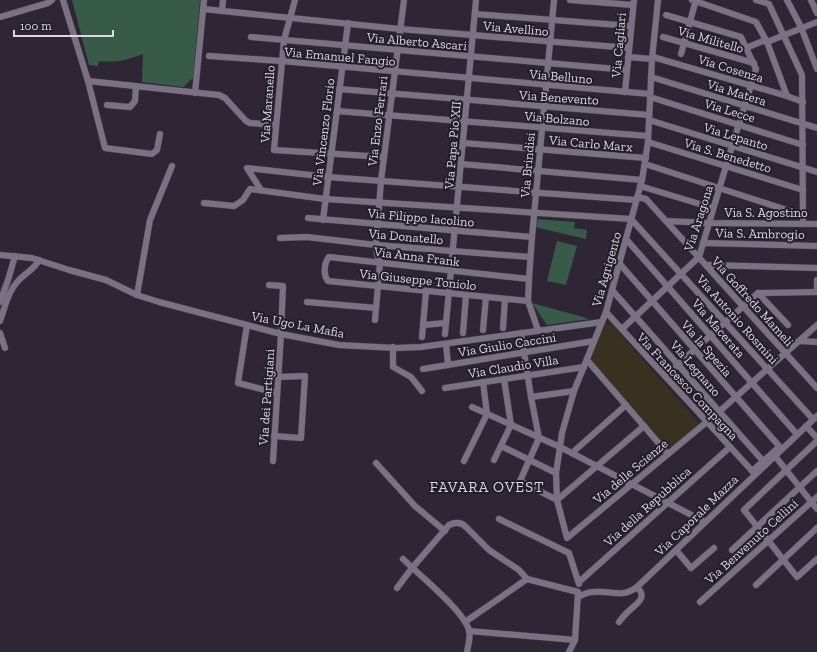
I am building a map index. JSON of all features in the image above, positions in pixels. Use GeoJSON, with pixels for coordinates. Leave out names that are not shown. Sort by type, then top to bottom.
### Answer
{"type":"FeatureCollection","features":[{"type":"Feature","properties":{"kind":"street"},"geometry":{"type":"LineString","coordinates":[[0,16],[48,3],[52,0]]}},
{"type":"Feature","properties":{"kind":"street"},"geometry":{"type":"LineString","coordinates":[[63,0],[88,81],[104,148],[152,154],[157,150],[160,134]]}},
{"type":"Feature","properties":{"kind":"street"},"geometry":{"type":"LineString","coordinates":[[195,93],[204,0]]}},
{"type":"Feature","properties":{"kind":"street"},"geometry":{"type":"LineString","coordinates":[[222,11],[223,0]]}},
{"type":"Feature","properties":{"kind":"street","name":"Via Maranello"},"geometry":{"type":"LineString","coordinates":[[295,0],[284,40],[281,61],[274,150],[384,157]]}},
{"type":"Feature","properties":{"kind":"street","name":"Via Enzo Ferrari"},"geometry":{"type":"LineString","coordinates":[[375,320],[380,263],[376,245],[377,224],[404,0]]}},
{"type":"Feature","properties":{"kind":"street","name":"Via Papa Pio XII"},"geometry":{"type":"LineString","coordinates":[[445,334],[476,0]]}},
{"type":"Feature","properties":{"kind":"street","name":"Via Brindisi"},"geometry":{"type":"LineString","coordinates":[[538,330],[528,301],[530,257],[554,0]]}},
{"type":"Feature","properties":{"kind":"street"},"geometry":{"type":"LineString","coordinates":[[570,0],[634,3]]}},
{"type":"Feature","properties":{"kind":"street","name":"Via Agrigento"},"geometry":{"type":"LineString","coordinates":[[567,538],[557,500],[556,473],[562,433],[574,391],[606,312],[641,182],[648,139],[652,58],[658,0]]}},
{"type":"Feature","properties":{"kind":"street"},"geometry":{"type":"LineString","coordinates":[[681,54],[695,0],[701,4],[756,22],[767,42],[787,96]]}},
{"type":"Feature","properties":{"kind":"street"},"geometry":{"type":"LineString","coordinates":[[756,0],[769,2],[802,75],[803,223]]}},
{"type":"Feature","properties":{"kind":"street"},"geometry":{"type":"LineString","coordinates":[[787,0],[801,27],[817,69]]}},
{"type":"Feature","properties":{"kind":"street"},"geometry":{"type":"LineString","coordinates":[[811,0],[817,13]]}},
{"type":"Feature","properties":{"kind":"street","name":"Via Cagliari"},"geometry":{"type":"LineString","coordinates":[[625,92],[634,3]]}},
{"type":"Feature","properties":{"kind":"street","name":"Via Avellino"},"geometry":{"type":"LineString","coordinates":[[203,9],[400,29],[629,48]]}},
{"type":"Feature","properties":{"kind":"street"},"geometry":{"type":"LineString","coordinates":[[475,14],[631,26]]}},
{"type":"Feature","properties":{"kind":"street"},"geometry":{"type":"LineString","coordinates":[[666,15],[741,37],[754,63]]}},
{"type":"Feature","properties":{"kind":"street"},"geometry":{"type":"LineString","coordinates":[[746,48],[763,41],[767,42],[801,27],[817,22]]}},
{"type":"Feature","properties":{"kind":"street","name":"Via Vincenzo Florio"},"geometry":{"type":"LineString","coordinates":[[323,220],[348,23]]}},
{"type":"Feature","properties":{"kind":"street","name":"Via Alberto Ascari"},"geometry":{"type":"LineString","coordinates":[[250,37],[627,70]]}},
{"type":"Feature","properties":{"kind":"street","name":"Via Militello"},"geometry":{"type":"LineString","coordinates":[[663,37],[754,63]]}},
{"type":"Feature","properties":{"kind":"street","name":"Via Emanuel Fangio"},"geometry":{"type":"LineString","coordinates":[[209,56],[281,61],[469,79]]}},
{"type":"Feature","properties":{"kind":"street","name":"Via Cosenza"},"geometry":{"type":"LineString","coordinates":[[628,57],[652,58],[787,96],[803,102]]}},
{"type":"Feature","properties":{"kind":"street","name":"Via Aragona"},"geometry":{"type":"LineString","coordinates":[[622,329],[699,258],[756,69],[754,63]]}},
{"type":"Feature","properties":{"kind":"street","name":"Via Matera"},"geometry":{"type":"LineString","coordinates":[[651,77],[817,128]]}},
{"type":"Feature","properties":{"kind":"street","name":"Via Belluno"},"geometry":{"type":"LineString","coordinates":[[469,79],[625,92],[650,96]]}},
{"type":"Feature","properties":{"kind":"street"},"geometry":{"type":"LineString","coordinates":[[88,81],[212,94],[225,98],[243,118],[250,123],[276,125]]}},
{"type":"Feature","properties":{"kind":"street"},"geometry":{"type":"LineString","coordinates":[[107,105],[130,107],[134,101],[136,87]]}},
{"type":"Feature","properties":{"kind":"street","name":"Via Benevento"},"geometry":{"type":"LineString","coordinates":[[339,89],[649,118]]}},
{"type":"Feature","properties":{"kind":"street","name":"Via Lecce"},"geometry":{"type":"LineString","coordinates":[[650,96],[803,145]]}},
{"type":"Feature","properties":{"kind":"street","name":"Via Bolzano"},"geometry":{"type":"LineString","coordinates":[[336,111],[542,128],[648,139]]}},
{"type":"Feature","properties":{"kind":"street","name":"Via Lepanto"},"geometry":{"type":"LineString","coordinates":[[649,118],[732,146],[817,172]]}},
{"type":"Feature","properties":{"kind":"street","name":"Via S. Benedetto"},"geometry":{"type":"LineString","coordinates":[[648,139],[726,166],[803,190]]}},
{"type":"Feature","properties":{"kind":"street","name":"Via Carlo Marx"},"geometry":{"type":"LineString","coordinates":[[463,143],[540,149],[645,161],[719,188],[802,215]]}},
{"type":"Feature","properties":{"kind":"street"},"geometry":{"type":"LineString","coordinates":[[461,164],[641,182],[713,208]]}},
{"type":"Feature","properties":{"kind":"street"},"geometry":{"type":"LineString","coordinates":[[137,294],[150,220],[172,166]]}},
{"type":"Feature","properties":{"kind":"street"},"geometry":{"type":"LineString","coordinates":[[261,190],[247,168],[328,177],[637,199]]}},
{"type":"Feature","properties":{"kind":"street"},"geometry":{"type":"LineString","coordinates":[[204,203],[234,206],[243,200],[250,188],[325,199],[631,219]]}},
{"type":"Feature","properties":{"kind":"street","name":"Via Goffredo Mameli"},"geometry":{"type":"LineString","coordinates":[[637,199],[646,199],[785,353],[816,385]]}},
{"type":"Feature","properties":{"kind":"street","name":"Via Filippo Iacolino"},"geometry":{"type":"LineString","coordinates":[[308,218],[532,237]]}},
{"type":"Feature","properties":{"kind":"street","name":"Via Antonio Rosmini"},"geometry":{"type":"LineString","coordinates":[[631,219],[768,369],[814,416]]}},
{"type":"Feature","properties":{"kind":"street","name":"Via S. Agostino"},"geometry":{"type":"LineString","coordinates":[[666,221],[817,224]]}},
{"type":"Feature","properties":{"kind":"street","name":"Via Donatello"},"geometry":{"type":"LineString","coordinates":[[280,238],[307,237],[376,245],[530,257]]}},
{"type":"Feature","properties":{"kind":"street","name":"Via Macerata"},"geometry":{"type":"LineString","coordinates":[[626,238],[795,432]]}},
{"type":"Feature","properties":{"kind":"street","name":"Via S. Ambrogio"},"geometry":{"type":"LineString","coordinates":[[703,243],[817,246]]}},
{"type":"Feature","properties":{"kind":"street","name":"Via Ugo La Mafia"},"geometry":{"type":"LineString","coordinates":[[0,255],[39,260],[106,280],[159,302],[281,334],[339,345],[421,347],[602,322]]}},
{"type":"Feature","properties":{"kind":"street"},"geometry":{"type":"LineString","coordinates":[[0,302],[15,256]]}},
{"type":"Feature","properties":{"kind":"street","name":"Via Anna Frank"},"geometry":{"type":"LineString","coordinates":[[328,281],[325,274],[326,260],[329,257],[529,280]]}},
{"type":"Feature","properties":{"kind":"street"},"geometry":{"type":"LineString","coordinates":[[0,321],[10,293],[18,280],[37,264],[39,260]]}},
{"type":"Feature","properties":{"kind":"street","name":"Via la Spezia"},"geometry":{"type":"LineString","coordinates":[[619,264],[779,446]]}},
{"type":"Feature","properties":{"kind":"street"},"geometry":{"type":"LineString","coordinates":[[706,265],[817,268]]}},
{"type":"Feature","properties":{"kind":"street"},"geometry":{"type":"LineString","coordinates":[[665,376],[758,294],[817,292],[817,280]]}},
{"type":"Feature","properties":{"kind":"street","name":"Via Giuseppe Toniolo"},"geometry":{"type":"LineString","coordinates":[[328,281],[528,301]]}},
{"type":"Feature","properties":{"kind":"street","name":"Via dei Partigiani"},"geometry":{"type":"LineString","coordinates":[[269,285],[283,286],[273,461]]}},
{"type":"Feature","properties":{"kind":"street","name":"Via Legnano"},"geometry":{"type":"LineString","coordinates":[[612,290],[763,460]]}},
{"type":"Feature","properties":{"kind":"street"},"geometry":{"type":"LineString","coordinates":[[422,336],[426,292]]}},
{"type":"Feature","properties":{"kind":"street"},"geometry":{"type":"LineString","coordinates":[[758,294],[788,325]]}},
{"type":"Feature","properties":{"kind":"street"},"geometry":{"type":"LineString","coordinates":[[463,333],[466,295]]}},
{"type":"Feature","properties":{"kind":"street"},"geometry":{"type":"LineString","coordinates":[[483,330],[486,297]]}},
{"type":"Feature","properties":{"kind":"street"},"geometry":{"type":"LineString","coordinates":[[503,328],[505,299]]}},
{"type":"Feature","properties":{"kind":"street"},"geometry":{"type":"LineString","coordinates":[[307,302],[376,308]]}},
{"type":"Feature","properties":{"kind":"street","name":"Via Francesco Compagna"},"geometry":{"type":"LineString","coordinates":[[606,312],[753,472]]}},
{"type":"Feature","properties":{"kind":"street"},"geometry":{"type":"LineString","coordinates":[[423,325],[446,322]]}},
{"type":"Feature","properties":{"kind":"street"},"geometry":{"type":"LineString","coordinates":[[246,325],[238,383],[277,393]]}},
{"type":"Feature","properties":{"kind":"street","name":"Via delle Scienze"},"geometry":{"type":"LineString","coordinates":[[567,538],[719,412],[800,340],[814,331],[817,325]]}},
{"type":"Feature","properties":{"kind":"street"},"geometry":{"type":"LineString","coordinates":[[0,332],[5,348]]}},
{"type":"Feature","properties":{"kind":"street"},"geometry":{"type":"LineString","coordinates":[[521,333],[539,438],[520,481],[557,500],[644,426]]}},
{"type":"Feature","properties":{"kind":"street"},"geometry":{"type":"LineString","coordinates":[[800,340],[817,342]]}},
{"type":"Feature","properties":{"kind":"street","name":"Via Giulio Caccini"},"geometry":{"type":"LineString","coordinates":[[423,369],[594,341]]}},
{"type":"Feature","properties":{"kind":"street"},"geometry":{"type":"LineString","coordinates":[[446,344],[448,365]]}},
{"type":"Feature","properties":{"kind":"street"},"geometry":{"type":"LineString","coordinates":[[393,347],[393,367],[411,376],[422,391]]}},
{"type":"Feature","properties":{"kind":"street"},"geometry":{"type":"LineString","coordinates":[[587,360],[668,454]]}},
{"type":"Feature","properties":{"kind":"street","name":"Via Claudio Villa"},"geometry":{"type":"LineString","coordinates":[[445,388],[584,367]]}},
{"type":"Feature","properties":{"kind":"street"},"geometry":{"type":"LineString","coordinates":[[274,436],[301,438],[305,376],[278,376]]}},
{"type":"Feature","properties":{"kind":"street"},"geometry":{"type":"LineString","coordinates":[[494,460],[511,425],[504,379]]}},
{"type":"Feature","properties":{"kind":"street"},"geometry":{"type":"LineString","coordinates":[[464,461],[487,414],[483,382]]}},
{"type":"Feature","properties":{"kind":"street"},"geometry":{"type":"LineString","coordinates":[[531,397],[574,391]]}},
{"type":"Feature","properties":{"kind":"street"},"geometry":{"type":"LineString","coordinates":[[572,453],[626,406]]}},
{"type":"Feature","properties":{"kind":"street"},"geometry":{"type":"LineString","coordinates":[[472,407],[560,447],[705,522]]}},
{"type":"Feature","properties":{"kind":"street","name":"Via Caporale Mazza"},"geometry":{"type":"LineString","coordinates":[[753,472],[775,456],[806,426],[817,411]]}},
{"type":"Feature","properties":{"kind":"street","name":"Via Caporale Mazza"},"geometry":{"type":"LineString","coordinates":[[578,595],[594,592],[623,594],[629,592],[637,586],[705,522],[763,460],[814,416]]}},
{"type":"Feature","properties":{"kind":"street"},"geometry":{"type":"LineString","coordinates":[[806,426],[817,438]]}},
{"type":"Feature","properties":{"kind":"street"},"geometry":{"type":"LineString","coordinates":[[817,441],[744,510],[797,577],[817,559]]}},
{"type":"Feature","properties":{"kind":"street"},"geometry":{"type":"LineString","coordinates":[[501,446],[556,473]]}},
{"type":"Feature","properties":{"kind":"street","name":"Via della Repubblica"},"geometry":{"type":"LineString","coordinates":[[579,582],[730,447]]}},
{"type":"Feature","properties":{"kind":"street"},"geometry":{"type":"LineString","coordinates":[[775,456],[817,509]]}},
{"type":"Feature","properties":{"kind":"street"},"geometry":{"type":"LineString","coordinates":[[376,462],[415,506],[445,530]]}},
{"type":"Feature","properties":{"kind":"street"},"geometry":{"type":"LineString","coordinates":[[732,550],[817,471]]}},
{"type":"Feature","properties":{"kind":"street","name":"Via Benvenuto Cellini"},"geometry":{"type":"LineString","coordinates":[[700,602],[817,496]]}},
{"type":"Feature","properties":{"kind":"street"},"geometry":{"type":"LineString","coordinates":[[499,519],[569,553],[579,582],[575,640],[569,652]]}},
{"type":"Feature","properties":{"kind":"street"},"geometry":{"type":"LineString","coordinates":[[398,588],[412,568],[449,525],[457,523],[464,525],[489,550],[519,570],[527,579],[578,595]]}},
{"type":"Feature","properties":{"kind":"street"},"geometry":{"type":"LineString","coordinates":[[756,585],[817,528]]}},
{"type":"Feature","properties":{"kind":"street"},"geometry":{"type":"LineString","coordinates":[[676,550],[691,568],[714,548]]}},
{"type":"Feature","properties":{"kind":"street"},"geometry":{"type":"LineString","coordinates":[[403,559],[450,604],[465,622],[469,631],[467,652]]}},
{"type":"Feature","properties":{"kind":"street"},"geometry":{"type":"LineString","coordinates":[[465,622],[527,579]]}},
{"type":"Feature","properties":{"kind":"street"},"geometry":{"type":"LineString","coordinates":[[619,622],[640,601],[642,594],[637,586]]}},
{"type":"Feature","properties":{"kind":"street"},"geometry":{"type":"LineString","coordinates":[[469,631],[575,640]]}},
{"type":"Feature","properties":{"kind":"shaded area"},"geometry":{"type":"Polygon","coordinates":[[[611,324],[700,424],[673,448],[670,447],[668,449],[589,359],[604,325],[611,324]]]}},
{"type":"Feature","properties":{"kind":"green space"},"geometry":{"type":"Polygon","coordinates":[[[72,0],[200,0],[193,78],[183,87],[142,82],[143,54],[112,62],[99,61],[98,66],[89,65],[72,0]]]}},
{"type":"Feature","properties":{"kind":"green space"},"geometry":{"type":"Polygon","coordinates":[[[536,219],[575,222],[574,228],[587,230],[586,239],[535,227],[536,219]]]}},
{"type":"Feature","properties":{"kind":"green space"},"geometry":{"type":"Polygon","coordinates":[[[557,241],[577,246],[566,285],[547,281],[557,241]]]}},
{"type":"Feature","properties":{"kind":"green space"},"geometry":{"type":"Polygon","coordinates":[[[532,303],[590,319],[547,325],[532,303]]]}},
{"type":"Feature","properties":{"kind":"district","name":"FAVARA OVEST"},"geometry":{"type":"Point","coordinates":[487,487]}}]}
